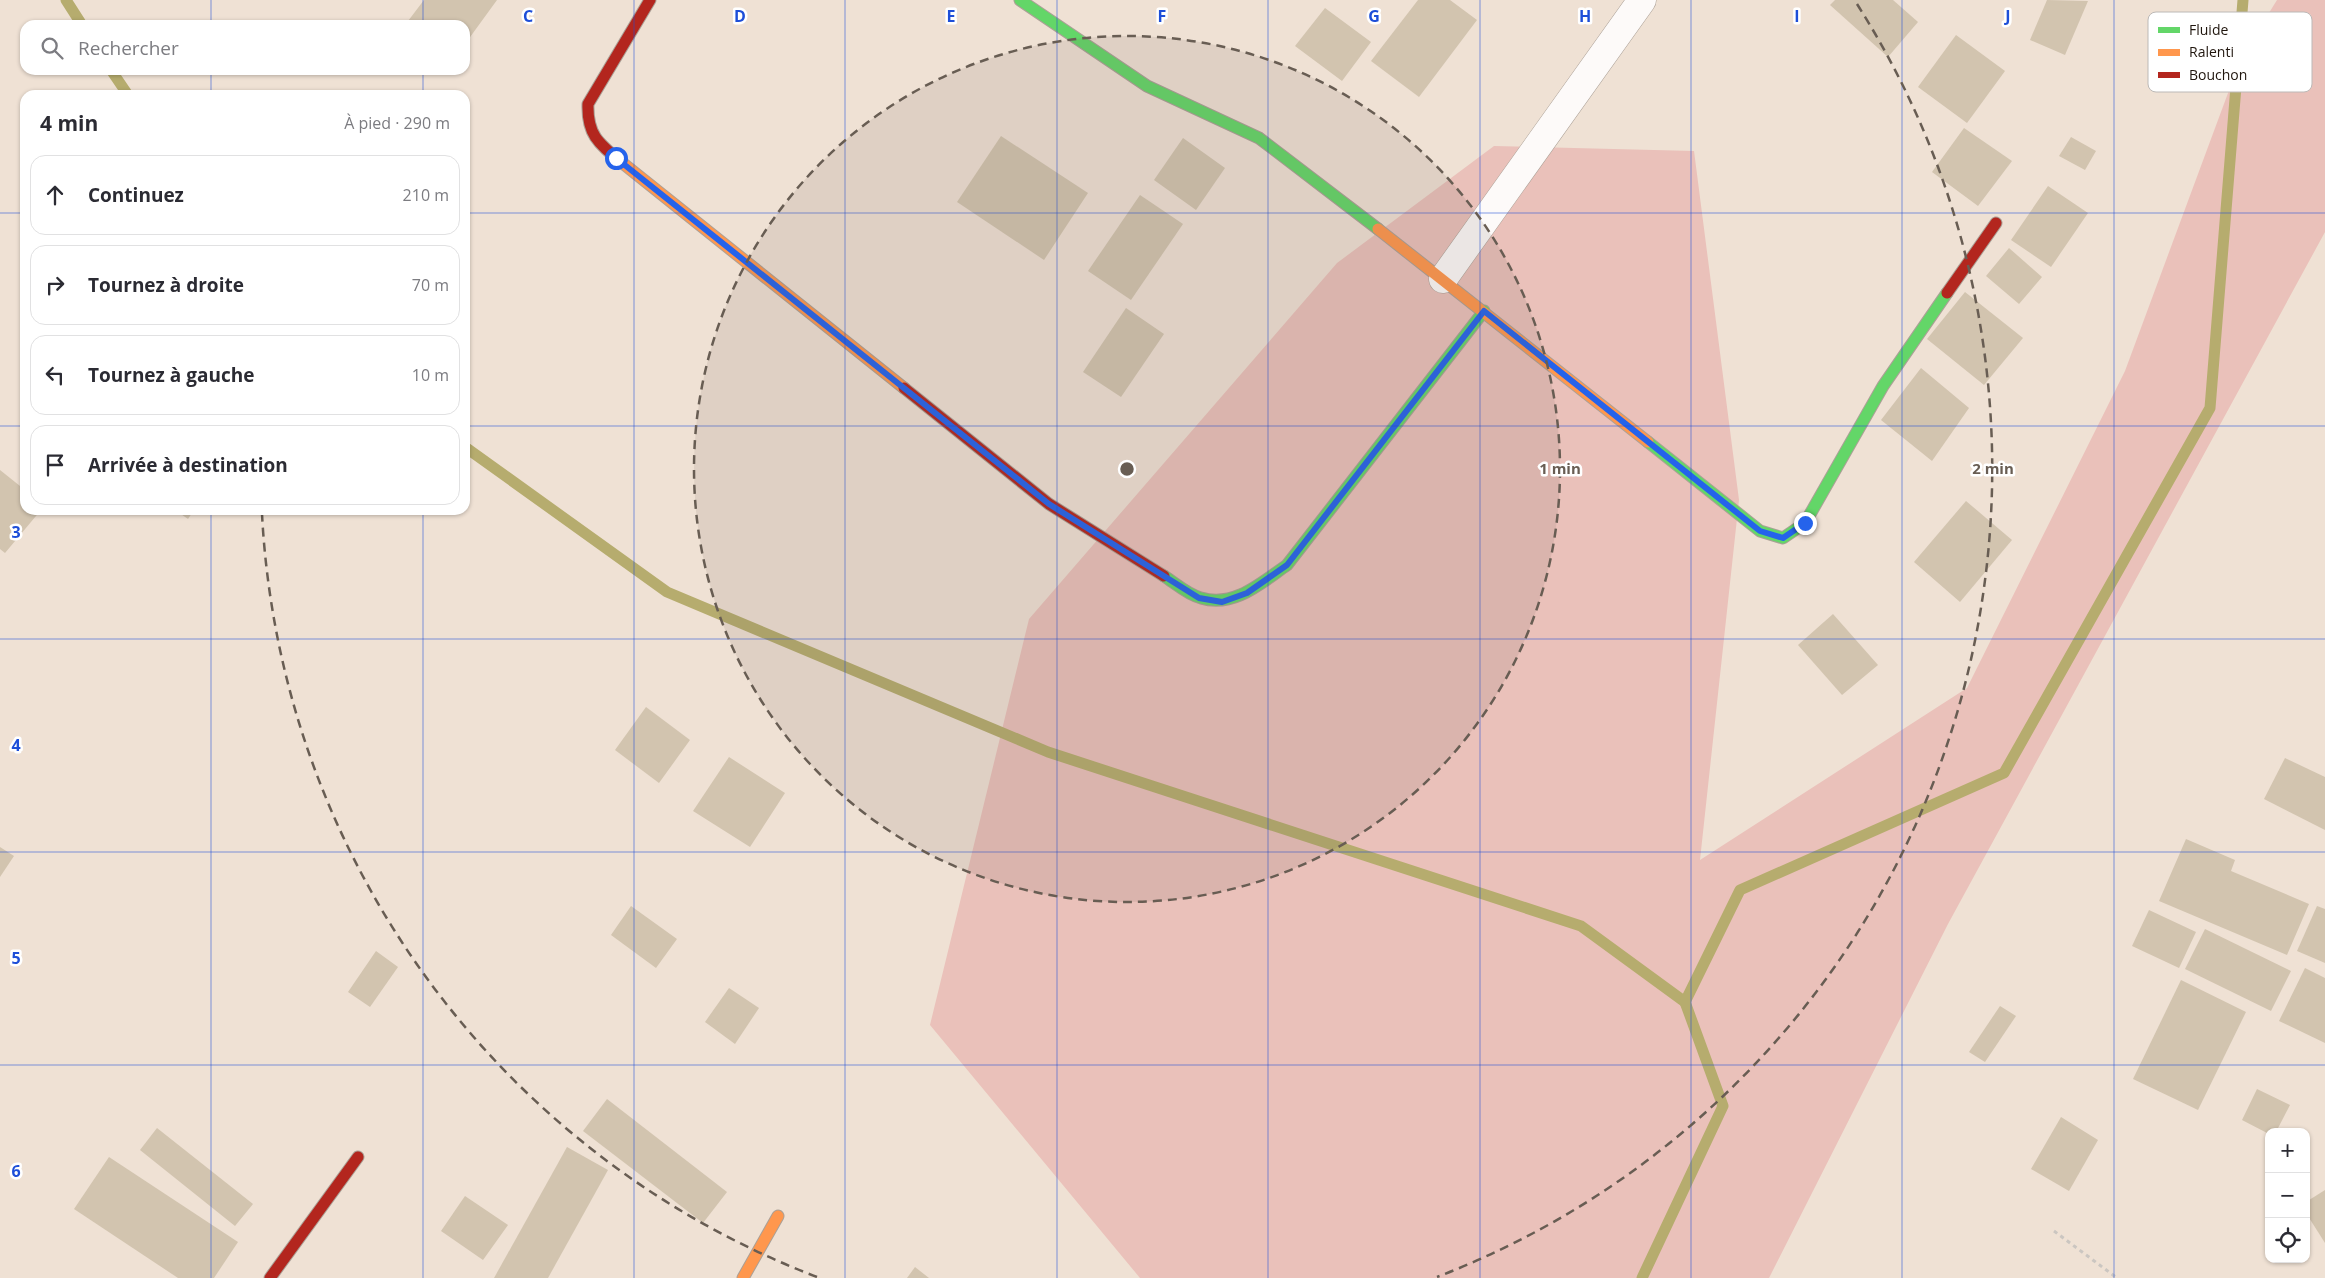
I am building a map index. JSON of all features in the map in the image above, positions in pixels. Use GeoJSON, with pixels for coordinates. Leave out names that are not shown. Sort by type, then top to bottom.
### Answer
{"type":"FeatureCollection","features":[{"type":"Feature","properties":{"kind":"street"},"geometry":{"type":"LineString","coordinates":[[650,0],[588,104],[586,123],[596,139],[616,158],[1049,504],[1199,598],[1222,602],[1247,593],[1287,565],[1484,311]]}},
{"type":"Feature","properties":{"kind":"street"},"geometry":{"type":"LineString","coordinates":[[1020,0],[1147,86],[1259,138],[1484,311],[1760,531],[1783,538],[1805,523],[1883,386],[1996,223]]}},
{"type":"Feature","properties":{"kind":"street"},"geometry":{"type":"LineString","coordinates":[[1443,279],[1642,0]]}},
{"type":"Feature","properties":{"kind":"street"},"geometry":{"type":"LineString","coordinates":[[270,1278],[358,1157]]}},
{"type":"Feature","properties":{"kind":"street"},"geometry":{"type":"LineString","coordinates":[[743,1278],[778,1216]]}},
{"type":"Feature","properties":{"kind":"path"},"geometry":{"type":"LineString","coordinates":[[2054,1231],[2117,1278]]}},
{"type":"Feature","properties":{"kind":"shaded area"},"geometry":{"type":"Polygon","coordinates":[[[2277,0],[2325,0],[2325,232],[1948,924],[1769,1278],[1140,1278],[930,1025],[1029,619],[1337,263],[1494,146],[1694,151],[1739,500],[1700,860],[1967,688],[2125,371],[2228,92],[2312,92],[2312,12],[2270,12],[2277,0]]]}},
{"type":"Feature","properties":{"kind":"building"},"geometry":{"type":"Polygon","coordinates":[[[424,0],[497,0],[470,37],[470,20],[409,20],[424,0]]]}},
{"type":"Feature","properties":{"kind":"building"},"geometry":{"type":"Polygon","coordinates":[[[1418,0],[1450,0],[1477,20],[1419,97],[1371,61],[1418,0]]]}},
{"type":"Feature","properties":{"kind":"building"},"geometry":{"type":"Polygon","coordinates":[[[1835,0],[1893,0],[1918,22],[1888,57],[1830,5],[1835,0]]]}},
{"type":"Feature","properties":{"kind":"building"},"geometry":{"type":"Polygon","coordinates":[[[2047,0],[2088,1],[2065,55],[2030,40],[2047,0]]]}},
{"type":"Feature","properties":{"kind":"building"},"geometry":{"type":"Polygon","coordinates":[[[1325,8],[1371,42],[1342,81],[1295,46],[1325,8]]]}},
{"type":"Feature","properties":{"kind":"building"},"geometry":{"type":"Polygon","coordinates":[[[1956,35],[2005,71],[1967,123],[1918,87],[1956,35]]]}},
{"type":"Feature","properties":{"kind":"building"},"geometry":{"type":"Polygon","coordinates":[[[1964,128],[2012,161],[1978,206],[1932,172],[1964,128]]]}},
{"type":"Feature","properties":{"kind":"building"},"geometry":{"type":"Polygon","coordinates":[[[1001,136],[1088,193],[1044,260],[957,202],[1001,136]]]}},
{"type":"Feature","properties":{"kind":"building"},"geometry":{"type":"Polygon","coordinates":[[[2071,137],[2096,151],[2085,170],[2059,156],[2071,137]]]}},
{"type":"Feature","properties":{"kind":"building"},"geometry":{"type":"Polygon","coordinates":[[[1183,138],[1225,168],[1196,210],[1154,180],[1183,138]]]}},
{"type":"Feature","properties":{"kind":"building"},"geometry":{"type":"Polygon","coordinates":[[[2048,186],[2088,213],[2051,267],[2011,240],[2048,186]]]}},
{"type":"Feature","properties":{"kind":"building"},"geometry":{"type":"Polygon","coordinates":[[[1140,195],[1183,224],[1131,300],[1088,271],[1140,195]]]}},
{"type":"Feature","properties":{"kind":"building"},"geometry":{"type":"Polygon","coordinates":[[[2009,248],[2042,277],[2019,304],[1986,276],[2009,248]]]}},
{"type":"Feature","properties":{"kind":"building"},"geometry":{"type":"Polygon","coordinates":[[[1965,292],[2023,338],[1984,385],[1927,339],[1965,292]]]}},
{"type":"Feature","properties":{"kind":"building"},"geometry":{"type":"Polygon","coordinates":[[[1126,308],[1164,334],[1121,397],[1083,372],[1126,308]]]}},
{"type":"Feature","properties":{"kind":"building"},"geometry":{"type":"Polygon","coordinates":[[[1921,368],[1969,408],[1932,461],[1881,420],[1921,368]]]}},
{"type":"Feature","properties":{"kind":"building"},"geometry":{"type":"Polygon","coordinates":[[[0,470],[20,486],[20,515],[37,515],[5,553],[0,549],[0,470]]]}},
{"type":"Feature","properties":{"kind":"building"},"geometry":{"type":"Polygon","coordinates":[[[1966,501],[2012,540],[1960,602],[1914,562],[1966,501]]]}},
{"type":"Feature","properties":{"kind":"building"},"geometry":{"type":"Polygon","coordinates":[[[182,515],[191,515],[188,519],[182,515]]]}},
{"type":"Feature","properties":{"kind":"building"},"geometry":{"type":"Polygon","coordinates":[[[1833,614],[1878,665],[1842,695],[1798,645],[1833,614]]]}},
{"type":"Feature","properties":{"kind":"building"},"geometry":{"type":"Polygon","coordinates":[[[646,707],[690,740],[659,783],[615,750],[646,707]]]}},
{"type":"Feature","properties":{"kind":"building"},"geometry":{"type":"Polygon","coordinates":[[[729,757],[785,793],[750,847],[693,811],[729,757]]]}},
{"type":"Feature","properties":{"kind":"building"},"geometry":{"type":"Polygon","coordinates":[[[2285,758],[2325,777],[2325,830],[2264,799],[2285,758]]]}},
{"type":"Feature","properties":{"kind":"building"},"geometry":{"type":"Polygon","coordinates":[[[2186,839],[2235,860],[2231,871],[2309,904],[2287,955],[2159,901],[2186,839]]]}},
{"type":"Feature","properties":{"kind":"building"},"geometry":{"type":"Polygon","coordinates":[[[0,847],[14,856],[0,877],[0,847]]]}},
{"type":"Feature","properties":{"kind":"building"},"geometry":{"type":"Polygon","coordinates":[[[631,906],[677,939],[656,968],[611,935],[631,906]]]}},
{"type":"Feature","properties":{"kind":"building"},"geometry":{"type":"Polygon","coordinates":[[[2317,906],[2325,909],[2325,963],[2297,951],[2317,906]]]}},
{"type":"Feature","properties":{"kind":"building"},"geometry":{"type":"Polygon","coordinates":[[[2149,910],[2196,932],[2179,968],[2132,946],[2149,910]]]}},
{"type":"Feature","properties":{"kind":"building"},"geometry":{"type":"Polygon","coordinates":[[[2205,929],[2291,971],[2271,1011],[2185,969],[2205,929]]]}},
{"type":"Feature","properties":{"kind":"building"},"geometry":{"type":"Polygon","coordinates":[[[376,951],[398,967],[370,1007],[348,992],[376,951]]]}},
{"type":"Feature","properties":{"kind":"building"},"geometry":{"type":"Polygon","coordinates":[[[2305,968],[2325,978],[2325,1043],[2279,1021],[2305,968]]]}},
{"type":"Feature","properties":{"kind":"building"},"geometry":{"type":"Polygon","coordinates":[[[2181,980],[2246,1012],[2198,1110],[2133,1079],[2181,980]]]}},
{"type":"Feature","properties":{"kind":"building"},"geometry":{"type":"Polygon","coordinates":[[[729,988],[759,1008],[735,1044],[705,1022],[729,988]]]}},
{"type":"Feature","properties":{"kind":"building"},"geometry":{"type":"Polygon","coordinates":[[[2000,1006],[2016,1016],[1985,1062],[1969,1052],[2000,1006]]]}},
{"type":"Feature","properties":{"kind":"building"},"geometry":{"type":"Polygon","coordinates":[[[2257,1089],[2290,1105],[2278,1128],[2265,1128],[2265,1132],[2242,1120],[2257,1089]]]}},
{"type":"Feature","properties":{"kind":"building"},"geometry":{"type":"Polygon","coordinates":[[[607,1099],[727,1192],[703,1223],[583,1131],[607,1099]]]}},
{"type":"Feature","properties":{"kind":"building"},"geometry":{"type":"Polygon","coordinates":[[[2061,1117],[2098,1140],[2069,1191],[2031,1169],[2061,1117]]]}},
{"type":"Feature","properties":{"kind":"building"},"geometry":{"type":"Polygon","coordinates":[[[157,1128],[253,1204],[235,1226],[140,1150],[157,1128]]]}},
{"type":"Feature","properties":{"kind":"building"},"geometry":{"type":"Polygon","coordinates":[[[567,1147],[608,1170],[548,1278],[494,1278],[567,1147]]]}},
{"type":"Feature","properties":{"kind":"building"},"geometry":{"type":"Polygon","coordinates":[[[109,1157],[238,1242],[214,1278],[178,1278],[74,1209],[109,1157]]]}},
{"type":"Feature","properties":{"kind":"building"},"geometry":{"type":"Polygon","coordinates":[[[2325,1190],[2325,1243],[2310,1219],[2310,1199],[2325,1190]]]}},
{"type":"Feature","properties":{"kind":"building"},"geometry":{"type":"Polygon","coordinates":[[[465,1196],[508,1225],[483,1260],[441,1231],[465,1196]]]}},
{"type":"Feature","properties":{"kind":"building"},"geometry":{"type":"Polygon","coordinates":[[[915,1267],[929,1278],[907,1278],[915,1267]]]}},
{"type":"Feature","properties":{"kind":"waterway"},"geometry":{"type":"LineString","coordinates":[[66,0],[79,20]]}},
{"type":"Feature","properties":{"kind":"waterway"},"geometry":{"type":"LineString","coordinates":[[2242,12],[2243,0]]}},
{"type":"Feature","properties":{"kind":"waterway"},"geometry":{"type":"LineString","coordinates":[[114,75],[125,90]]}},
{"type":"Feature","properties":{"kind":"waterway"},"geometry":{"type":"LineString","coordinates":[[1642,1278],[1723,1106],[1685,1002],[1740,890],[2004,773],[2210,408],[2236,92]]}},
{"type":"Feature","properties":{"kind":"waterway"},"geometry":{"type":"LineString","coordinates":[[470,451],[667,592],[1048,752],[1581,926],[1685,1002]]}},
{"type":"Feature","properties":{"kind":"traffic: fast"},"geometry":{"type":"LineString","coordinates":[[1020,0],[1147,86],[1259,138],[1378,229]]}},
{"type":"Feature","properties":{"kind":"traffic: fast"},"geometry":{"type":"LineString","coordinates":[[1648,442],[1760,531],[1783,538],[1805,523],[1883,386],[1947,293]]}},
{"type":"Feature","properties":{"kind":"traffic: fast"},"geometry":{"type":"LineString","coordinates":[[1164,576],[1186,592],[1201,598],[1225,600],[1247,592],[1287,565],[1484,311]]}},
{"type":"Feature","properties":{"kind":"traffic: slow"},"geometry":{"type":"LineString","coordinates":[[620,161],[904,388]]}},
{"type":"Feature","properties":{"kind":"traffic: slow"},"geometry":{"type":"LineString","coordinates":[[1378,229],[1648,442]]}},
{"type":"Feature","properties":{"kind":"traffic: slow"},"geometry":{"type":"LineString","coordinates":[[743,1278],[778,1216]]}},
{"type":"Feature","properties":{"kind":"traffic: jam"},"geometry":{"type":"LineString","coordinates":[[620,161],[595,137],[589,123],[588,104],[650,0]]}},
{"type":"Feature","properties":{"kind":"traffic: jam"},"geometry":{"type":"LineString","coordinates":[[1947,293],[1996,223]]}},
{"type":"Feature","properties":{"kind":"traffic: jam"},"geometry":{"type":"LineString","coordinates":[[904,388],[1049,504],[1164,576]]}},
{"type":"Feature","properties":{"kind":"traffic: jam"},"geometry":{"type":"LineString","coordinates":[[270,1278],[358,1157]]}},
{"type":"Feature","properties":{"kind":"route"},"geometry":{"type":"LineString","coordinates":[[616,158],[1049,504],[1199,598],[1222,602],[1247,593],[1287,565],[1484,311],[1760,531],[1783,538],[1805,523]]}}]}
